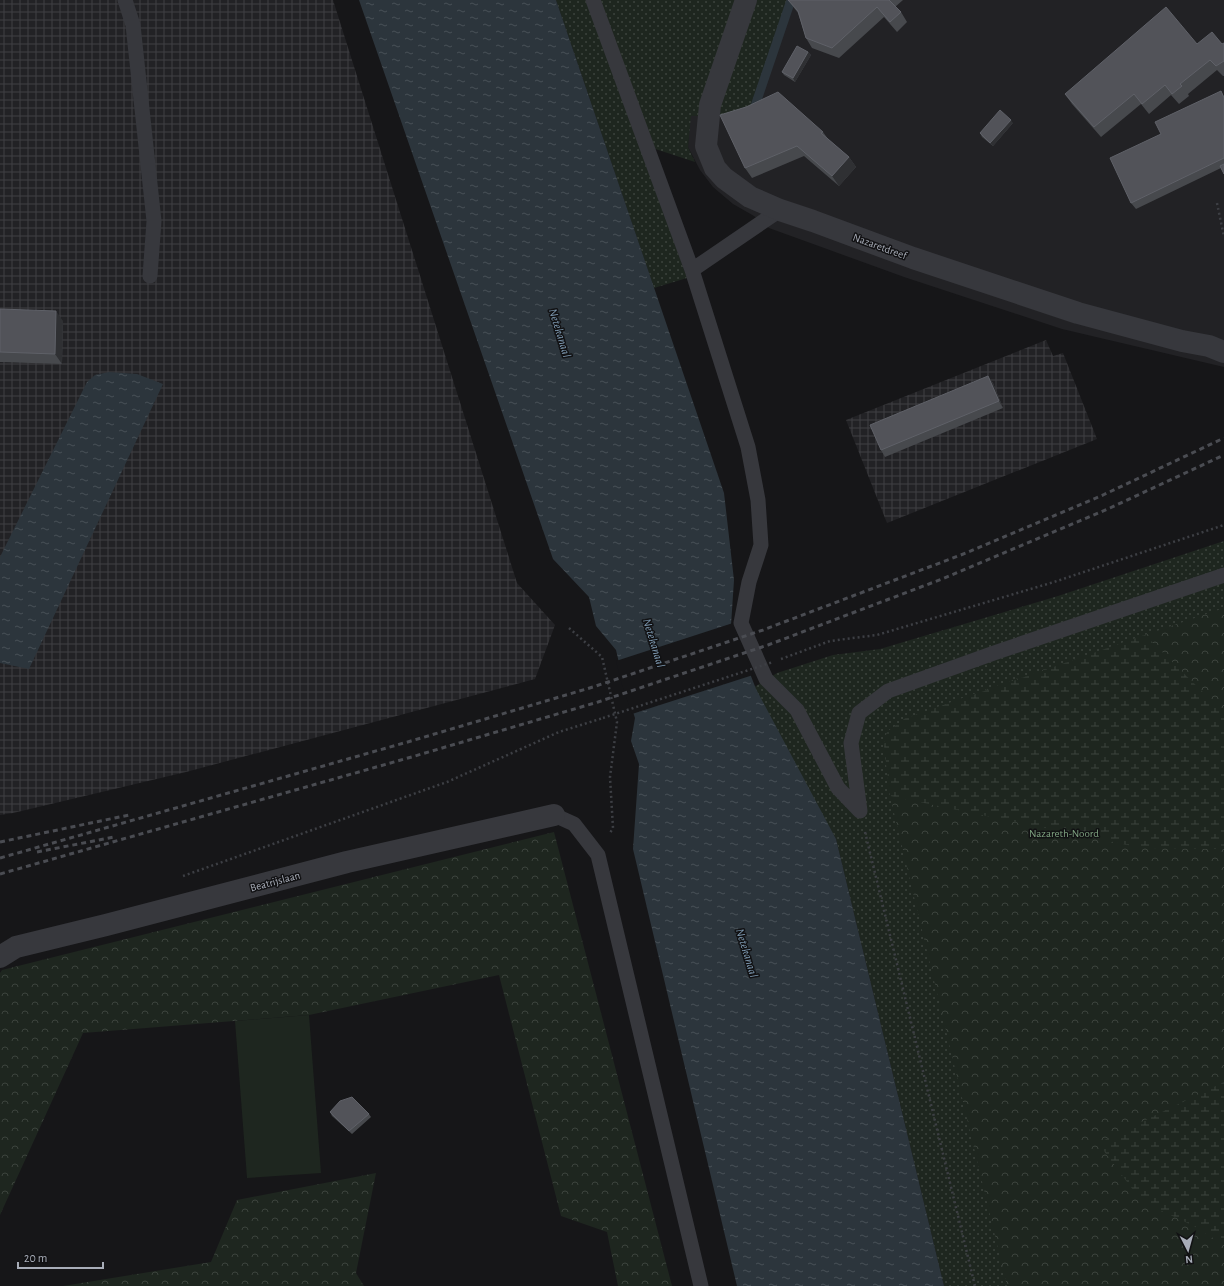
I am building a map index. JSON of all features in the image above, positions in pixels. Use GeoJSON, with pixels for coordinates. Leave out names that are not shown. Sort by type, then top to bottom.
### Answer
{"type":"FeatureCollection","features":[{"type":"Feature","properties":{"kind":"street","name":"Nazaretdreef"},"geometry":{"type":"LineString","coordinates":[[746,0],[710,105],[706,146],[715,168],[724,178],[750,197],[780,210],[913,258],[1078,313],[1182,341],[1209,346],[1224,352]]}},
{"type":"Feature","properties":{"kind":"street","name":"Beatrijslaan"},"geometry":{"type":"LineString","coordinates":[[0,957],[16,947],[348,862],[554,815]]}},
{"type":"Feature","properties":{"kind":"lane"},"geometry":{"type":"LineString","coordinates":[[125,0],[133,25],[154,221],[150,276]]}},
{"type":"Feature","properties":{"kind":"lane"},"geometry":{"type":"LineString","coordinates":[[593,0],[692,270],[748,447],[758,500],[761,545],[749,582],[741,623],[766,679],[797,710],[838,788],[860,811]]}},
{"type":"Feature","properties":{"kind":"lane"},"geometry":{"type":"LineString","coordinates":[[692,270],[780,210]]}},
{"type":"Feature","properties":{"kind":"lane"},"geometry":{"type":"LineString","coordinates":[[860,811],[851,743],[859,713],[888,691],[994,653],[1224,575]]}},
{"type":"Feature","properties":{"kind":"lane"},"geometry":{"type":"LineString","coordinates":[[554,815],[574,824],[598,855],[701,1286]]}},
{"type":"Feature","properties":{"kind":"path"},"geometry":{"type":"LineString","coordinates":[[1217,203],[1224,237]]}},
{"type":"Feature","properties":{"kind":"path"},"geometry":{"type":"LineString","coordinates":[[176,878],[447,782],[558,732],[773,662],[830,641],[876,635],[1054,582],[1224,525]]}},
{"type":"Feature","properties":{"kind":"path"},"geometry":{"type":"LineString","coordinates":[[569,628],[602,657],[617,722],[610,777],[613,828],[598,855]]}},
{"type":"Feature","properties":{"kind":"path"},"geometry":{"type":"LineString","coordinates":[[860,811],[974,1286]]}},
{"type":"Feature","properties":{"kind":"shaded area"},"geometry":{"type":"Polygon","coordinates":[[[0,0],[333,0],[517,583],[555,625],[535,679],[186,772],[0,815],[0,0]]]}},
{"type":"Feature","properties":{"kind":"shaded area"},"geometry":{"type":"Polygon","coordinates":[[[791,0],[1224,0],[1224,367],[1062,329],[904,277],[769,228],[754,216],[733,204],[713,187],[700,170],[688,147],[690,116],[752,115],[791,0]]]}},
{"type":"Feature","properties":{"kind":"shaded area"},"geometry":{"type":"Polygon","coordinates":[[[1046,340],[1053,356],[1063,353],[1097,439],[887,523],[846,420],[1046,340]]]}},
{"type":"Feature","properties":{"kind":"green space"},"geometry":{"type":"Polygon","coordinates":[[[556,0],[791,0],[752,115],[691,116],[688,147],[695,162],[640,144],[687,278],[654,288],[556,0]]]}},
{"type":"Feature","properties":{"kind":"green space","name":"Nazareth-Noord"},"geometry":{"type":"Polygon","coordinates":[[[1224,541],[1224,1286],[944,1286],[836,839],[748,691],[777,673],[833,655],[880,649],[1058,596],[1224,541]]]}},
{"type":"Feature","properties":{"kind":"green space","name":"Nazareth-Noord"},"geometry":{"type":"Polygon","coordinates":[[[1224,608],[1224,1286],[1007,1286],[890,796],[884,745],[887,732],[904,719],[1004,683],[1224,608]]]}},
{"type":"Feature","properties":{"kind":"green space"},"geometry":{"type":"Polygon","coordinates":[[[1145,635],[1224,713],[1224,849],[1142,848],[890,796],[884,745],[887,732],[904,719],[1145,635]]]}},
{"type":"Feature","properties":{"kind":"green space"},"geometry":{"type":"Polygon","coordinates":[[[554,832],[672,1286],[618,1286],[607,1232],[561,1216],[499,975],[309,1015],[83,1033],[0,1215],[0,973],[2,970],[554,832]]]}},
{"type":"Feature","properties":{"kind":"green space"},"geometry":{"type":"Polygon","coordinates":[[[309,1015],[321,1173],[247,1178],[235,1021],[309,1015]]]}},
{"type":"Feature","properties":{"kind":"green space"},"geometry":{"type":"Polygon","coordinates":[[[1224,1082],[1224,1245],[1194,1226],[1142,1202],[1098,1143],[1224,1082]]]}},
{"type":"Feature","properties":{"kind":"green space"},"geometry":{"type":"Polygon","coordinates":[[[376,1173],[356,1273],[364,1286],[63,1286],[211,1262],[237,1200],[376,1173]]]}},
{"type":"Feature","properties":{"kind":"water","name":"Netekanaal"},"geometry":{"type":"Polygon","coordinates":[[[359,0],[556,0],[724,493],[734,580],[731,625],[756,689],[836,839],[944,1286],[737,1286],[633,849],[639,764],[631,741],[635,718],[624,684],[616,650],[596,626],[589,597],[553,559],[359,0]]]}},
{"type":"Feature","properties":{"kind":"water"},"geometry":{"type":"Polygon","coordinates":[[[109,372],[137,374],[163,384],[29,669],[0,663],[0,557],[87,382],[95,375],[109,372]]]}},
{"type":"Feature","properties":{"kind":"pier"},"geometry":{"type":"Polygon","coordinates":[[[733,623],[753,675],[632,714],[616,661],[733,623]]]}},
{"type":"Feature","properties":{"kind":"building"},"geometry":{"type":"Polygon","coordinates":[[[788,0],[889,0],[901,12],[890,22],[877,7],[832,48],[806,38],[798,11],[788,0]]]}},
{"type":"Feature","properties":{"kind":"building"},"geometry":{"type":"Polygon","coordinates":[[[1166,7],[1197,44],[1212,32],[1222,44],[1224,43],[1224,61],[1216,66],[1210,60],[1180,84],[1182,86],[1172,94],[1165,85],[1142,104],[1134,94],[1094,127],[1065,94],[1166,7]]]}},
{"type":"Feature","properties":{"kind":"building"},"geometry":{"type":"Polygon","coordinates":[[[797,46],[808,52],[793,78],[782,72],[797,46]]]}},
{"type":"Feature","properties":{"kind":"building"},"geometry":{"type":"Polygon","coordinates":[[[1221,91],[1224,98],[1224,158],[1131,203],[1110,158],[1161,134],[1155,122],[1221,91]]]}},
{"type":"Feature","properties":{"kind":"building"},"geometry":{"type":"Polygon","coordinates":[[[778,92],[823,132],[821,133],[849,157],[832,176],[797,146],[745,168],[720,115],[746,107],[778,92]]]}},
{"type":"Feature","properties":{"kind":"building"},"geometry":{"type":"Polygon","coordinates":[[[1000,110],[1011,120],[990,143],[980,133],[1000,110]]]}},
{"type":"Feature","properties":{"kind":"building"},"geometry":{"type":"Polygon","coordinates":[[[1224,164],[1224,174],[1220,166],[1224,164]]]}},
{"type":"Feature","properties":{"kind":"building"},"geometry":{"type":"Polygon","coordinates":[[[0,309],[56,311],[55,354],[0,352],[0,309]]]}},
{"type":"Feature","properties":{"kind":"building"},"geometry":{"type":"Polygon","coordinates":[[[988,376],[999,401],[881,450],[870,425],[988,376]]]}},
{"type":"Feature","properties":{"kind":"building"},"geometry":{"type":"Polygon","coordinates":[[[352,1097],[369,1114],[349,1131],[330,1112],[340,1101],[352,1097]]]}},
{"type":"Feature","properties":{"kind":"waterway"},"geometry":{"type":"LineString","coordinates":[[753,112],[791,0]]}},
{"type":"Feature","properties":{"kind":"railway"},"geometry":{"type":"LineString","coordinates":[[0,858],[411,741],[593,687],[763,630],[966,553],[1103,495],[1224,438]]}},
{"type":"Feature","properties":{"kind":"railway"},"geometry":{"type":"LineString","coordinates":[[0,874],[415,756],[598,702],[768,645],[942,579],[1110,508],[1224,455]]}},
{"type":"Feature","properties":{"kind":"railway"},"geometry":{"type":"LineString","coordinates":[[0,842],[129,815]]}},
{"type":"Feature","properties":{"kind":"railway"},"geometry":{"type":"LineString","coordinates":[[37,852],[114,837]]}}]}
